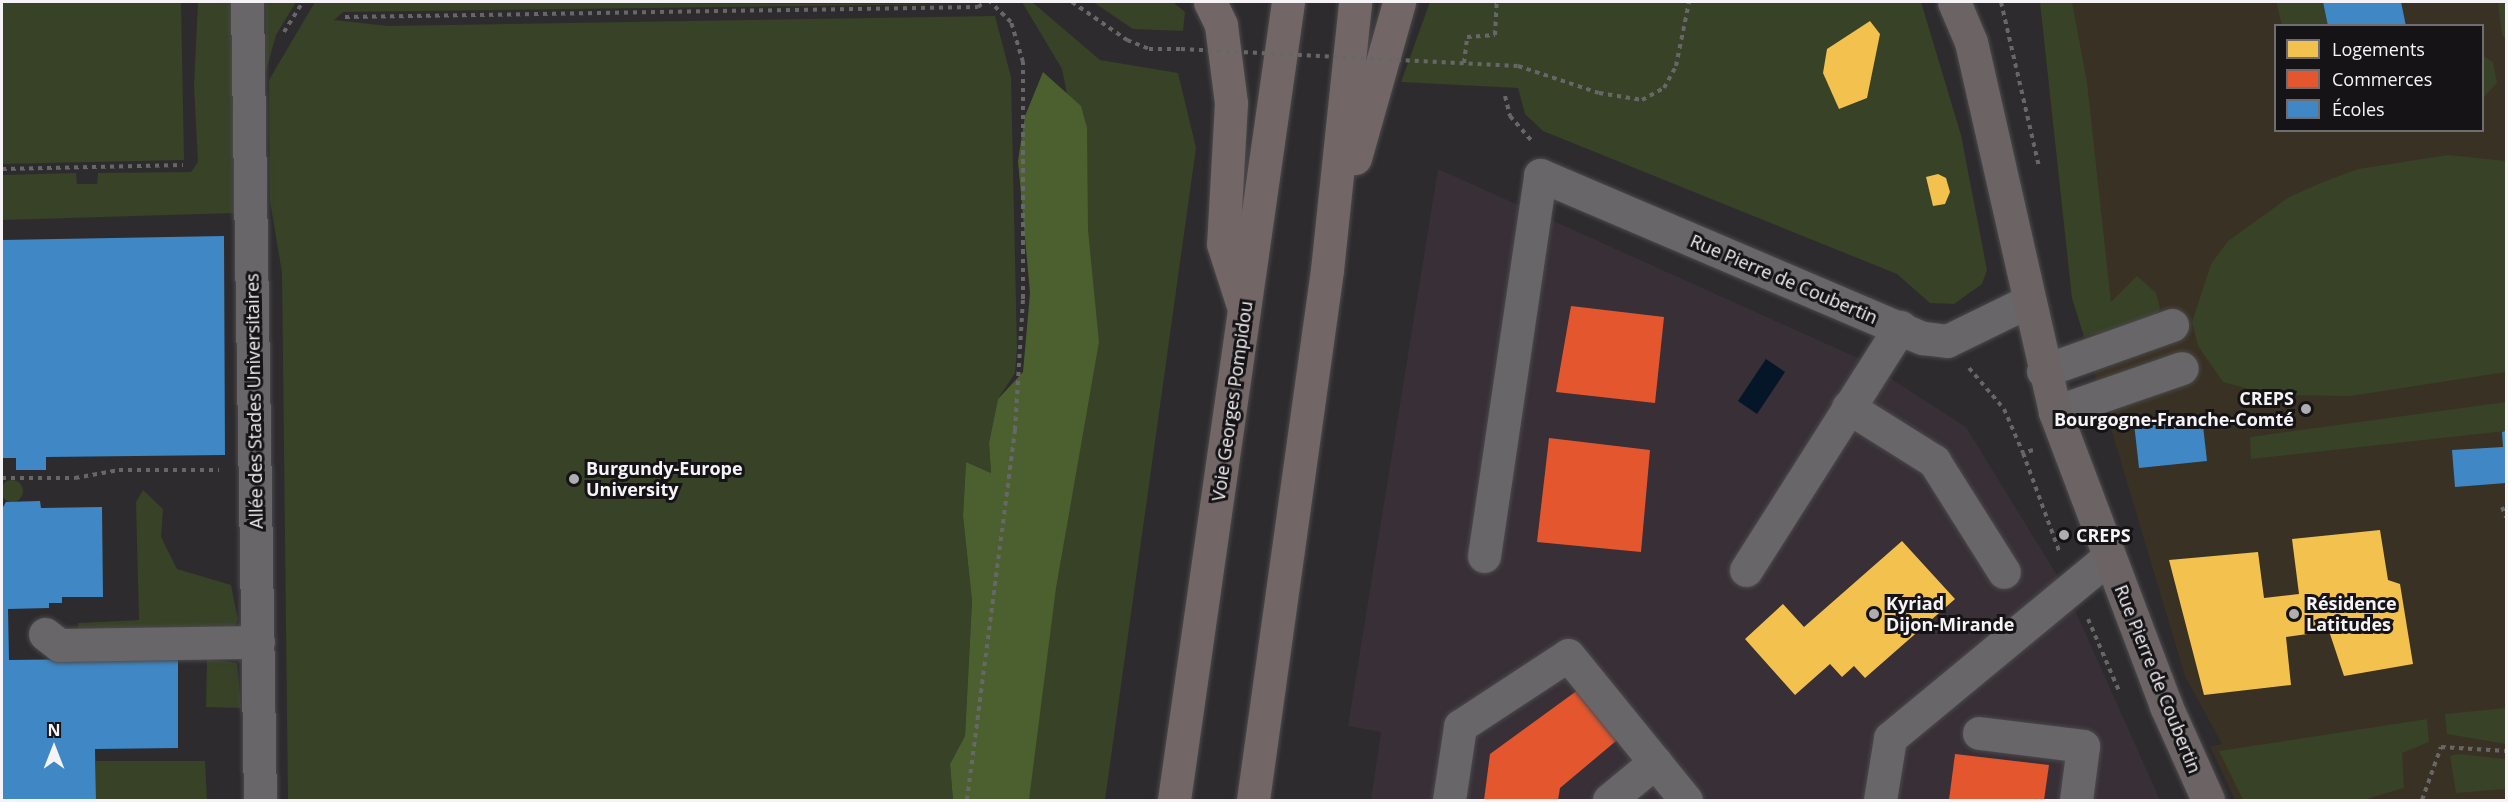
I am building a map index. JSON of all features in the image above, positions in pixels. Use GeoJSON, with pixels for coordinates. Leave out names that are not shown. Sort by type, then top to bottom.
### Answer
{"type":"FeatureCollection","features":[{"type":"Feature","properties":{"kind":"highway"},"geometry":{"type":"LineString","coordinates":[[1210,2],[1223,34],[1231,103],[1223,244],[1244,312]]}},
{"type":"Feature","properties":{"kind":"highway","name":"Voie Georges Pompidou"},"geometry":{"type":"LineString","coordinates":[[1174,801],[1288,2]]}},
{"type":"Feature","properties":{"kind":"highway"},"geometry":{"type":"LineString","coordinates":[[1253,801],[1326,270],[1355,2]]}},
{"type":"Feature","properties":{"kind":"highway"},"geometry":{"type":"LineString","coordinates":[[1326,270],[1399,2]]}},
{"type":"Feature","properties":{"kind":"main road","name":"Rue Pierre de Coubertin"},"geometry":{"type":"LineString","coordinates":[[1954,2],[1971,42]]}},
{"type":"Feature","properties":{"kind":"main road","name":"Rue Pierre de Coubertin"},"geometry":{"type":"LineString","coordinates":[[1968,2],[1971,42],[2043,371],[2055,412],[2109,556],[2208,801]]}},
{"type":"Feature","properties":{"kind":"street","name":"Allée des Stades Universitaires"},"geometry":{"type":"LineString","coordinates":[[247,2],[260,801]]}},
{"type":"Feature","properties":{"kind":"street","name":"Rue Pierre de Coubertin"},"geometry":{"type":"LineString","coordinates":[[1484,556],[1540,175],[1900,327],[1947,341]]}},
{"type":"Feature","properties":{"kind":"street"},"geometry":{"type":"LineString","coordinates":[[1947,341],[2029,301]]}},
{"type":"Feature","properties":{"kind":"street"},"geometry":{"type":"LineString","coordinates":[[2043,371],[2172,325]]}},
{"type":"Feature","properties":{"kind":"street"},"geometry":{"type":"LineString","coordinates":[[1746,570],[1900,327]]}},
{"type":"Feature","properties":{"kind":"street"},"geometry":{"type":"LineString","coordinates":[[2055,412],[2182,368]]}},
{"type":"Feature","properties":{"kind":"street"},"geometry":{"type":"LineString","coordinates":[[1848,407],[1934,461],[2004,572]]}},
{"type":"Feature","properties":{"kind":"street"},"geometry":{"type":"LineString","coordinates":[[1880,801],[1890,738],[2109,556]]}},
{"type":"Feature","properties":{"kind":"street"},"geometry":{"type":"LineString","coordinates":[[45,634],[59,645],[258,642]]}},
{"type":"Feature","properties":{"kind":"street"},"geometry":{"type":"LineString","coordinates":[[1449,801],[1460,726],[1568,655],[1686,801]]}},
{"type":"Feature","properties":{"kind":"street"},"geometry":{"type":"LineString","coordinates":[[1979,733],[2083,746],[2076,801]]}},
{"type":"Feature","properties":{"kind":"street"},"geometry":{"type":"LineString","coordinates":[[1609,801],[1655,762]]}},
{"type":"Feature","properties":{"kind":"path"},"geometry":{"type":"LineString","coordinates":[[345,17],[966,7],[985,2]]}},
{"type":"Feature","properties":{"kind":"path"},"geometry":{"type":"LineString","coordinates":[[967,801],[1015,430],[1023,299],[1023,62],[1011,22],[990,2]]}},
{"type":"Feature","properties":{"kind":"path"},"geometry":{"type":"LineString","coordinates":[[1072,2],[1127,40],[1149,49],[1518,66],[1599,93],[1642,100],[1664,88],[1676,66],[1689,2]]}},
{"type":"Feature","properties":{"kind":"path"},"geometry":{"type":"LineString","coordinates":[[1464,63],[1467,37],[1495,36],[1497,2]]}},
{"type":"Feature","properties":{"kind":"path"},"geometry":{"type":"LineString","coordinates":[[2,169],[183,165]]}},
{"type":"Feature","properties":{"kind":"path"},"geometry":{"type":"LineString","coordinates":[[1947,341],[2004,409],[2023,453]]}},
{"type":"Feature","properties":{"kind":"path"},"geometry":{"type":"LineString","coordinates":[[2,478],[75,478],[119,470],[255,471]]}},
{"type":"Feature","properties":{"kind":"path"},"geometry":{"type":"LineString","coordinates":[[2502,507],[2506,517]]}},
{"type":"Feature","properties":{"kind":"path"},"geometry":{"type":"LineString","coordinates":[[2422,801],[2441,747],[2506,751]]}},
{"type":"Feature","properties":{"kind":"shaded area","name":"CREPS Bourgogne-Franche-Comté"},"geometry":{"type":"Polygon","coordinates":[[[2040,2],[2506,2],[2506,800],[2235,800],[2210,747],[2222,744],[2185,676],[2072,298],[2040,2]]]}},
{"type":"Feature","properties":{"kind":"shaded area"},"geometry":{"type":"Polygon","coordinates":[[[1438,169],[1860,359],[1966,427],[2066,590],[2160,800],[1371,800],[1381,732],[1348,726],[1438,169]]]}},
{"type":"Feature","properties":{"kind":"green space"},"geometry":{"type":"Polygon","coordinates":[[[2,2],[181,2],[184,160],[2,164],[2,2]]]}},
{"type":"Feature","properties":{"kind":"green space"},"geometry":{"type":"Polygon","coordinates":[[[198,2],[231,2],[235,213],[2,220],[2,175],[76,173],[77,184],[97,184],[98,173],[191,172],[198,162],[194,86],[198,2]]]}},
{"type":"Feature","properties":{"kind":"green space"},"geometry":{"type":"Polygon","coordinates":[[[266,2],[296,2],[276,35],[266,71],[266,2]]]}},
{"type":"Feature","properties":{"kind":"green space","name":"Burgundy-Europe University"},"geometry":{"type":"Polygon","coordinates":[[[315,2],[955,4],[343,12],[334,20],[388,26],[995,16],[1011,77],[1017,348],[1015,373],[998,399],[989,443],[991,473],[966,462],[963,516],[972,601],[965,736],[950,764],[953,800],[288,800],[282,273],[270,201],[269,80],[315,2]]]}},
{"type":"Feature","properties":{"kind":"green space"},"geometry":{"type":"Polygon","coordinates":[[[1022,2],[1032,2],[1100,60],[1178,73],[1196,148],[1105,800],[980,800],[1072,119],[1062,69],[1022,2]]]}},
{"type":"Feature","properties":{"kind":"green space"},"geometry":{"type":"Polygon","coordinates":[[[1093,2],[1173,2],[1185,12],[1183,31],[1133,29],[1093,2]]]}},
{"type":"Feature","properties":{"kind":"green space"},"geometry":{"type":"Polygon","coordinates":[[[1430,2],[1921,2],[1961,135],[1987,270],[1982,284],[1954,304],[1930,303],[1897,274],[1543,131],[1525,114],[1518,88],[1401,82],[1430,2]]]}},
{"type":"Feature","properties":{"kind":"green space"},"geometry":{"type":"Polygon","coordinates":[[[2040,2],[2072,2],[2087,82],[2111,302],[2137,276],[2156,293],[2160,308],[2152,322],[2084,336],[2072,298],[2040,2]]]}},
{"type":"Feature","properties":{"kind":"green space"},"geometry":{"type":"Polygon","coordinates":[[[2276,2],[2323,2],[2328,24],[2282,24],[2276,2]]]}},
{"type":"Feature","properties":{"kind":"green space"},"geometry":{"type":"Polygon","coordinates":[[[2498,2],[2506,2],[2506,39],[2502,35],[2498,2]]]}},
{"type":"Feature","properties":{"kind":"green space"},"geometry":{"type":"Polygon","coordinates":[[[2484,57],[2493,62],[2497,83],[2484,97],[2484,57]]]}},
{"type":"Feature","properties":{"kind":"green space"},"geometry":{"type":"Polygon","coordinates":[[[1043,72],[1081,106],[1087,128],[1088,230],[1099,342],[1056,588],[1029,800],[953,800],[950,764],[965,736],[972,601],[963,516],[966,462],[991,473],[989,443],[998,399],[1023,372],[1030,293],[1018,161],[1025,116],[1043,72]]]}},
{"type":"Feature","properties":{"kind":"green space"},"geometry":{"type":"Polygon","coordinates":[[[2448,155],[2506,161],[2506,372],[2351,396],[2270,395],[2223,382],[2198,346],[2192,322],[2211,264],[2228,241],[2289,197],[2323,182],[2358,169],[2448,155]]]}},
{"type":"Feature","properties":{"kind":"green space"},"geometry":{"type":"Polygon","coordinates":[[[2506,402],[2506,431],[2251,459],[2250,437],[2506,402]]]}},
{"type":"Feature","properties":{"kind":"green space"},"geometry":{"type":"Polygon","coordinates":[[[12,480],[20,483],[23,491],[20,499],[12,502],[4,499],[1,491],[4,483],[12,480]]]}},
{"type":"Feature","properties":{"kind":"green space"},"geometry":{"type":"Polygon","coordinates":[[[143,490],[163,509],[161,537],[177,569],[231,585],[238,620],[233,630],[79,642],[78,623],[139,620],[136,502],[143,490]]]}},
{"type":"Feature","properties":{"kind":"green space"},"geometry":{"type":"Polygon","coordinates":[[[207,659],[237,663],[241,708],[206,707],[207,659]]]}},
{"type":"Feature","properties":{"kind":"green space"},"geometry":{"type":"Polygon","coordinates":[[[2506,708],[2506,744],[2447,734],[2445,714],[2506,708]]]}},
{"type":"Feature","properties":{"kind":"green space"},"geometry":{"type":"Polygon","coordinates":[[[2427,719],[2429,742],[2402,753],[2404,788],[2363,800],[2243,800],[2219,751],[2427,719]]]}},
{"type":"Feature","properties":{"kind":"green space"},"geometry":{"type":"Polygon","coordinates":[[[2458,754],[2506,759],[2506,789],[2456,793],[2450,756],[2458,754]]]}},
{"type":"Feature","properties":{"kind":"green space"},"geometry":{"type":"Polygon","coordinates":[[[96,761],[205,761],[207,800],[96,800],[96,761]]]}},
{"type":"Feature","properties":{"kind":"water"},"geometry":{"type":"Polygon","coordinates":[[[1766,359],[1785,372],[1757,414],[1738,401],[1766,359]]]}},
{"type":"Feature","properties":{"kind":"building: Logements"},"geometry":{"type":"Polygon","coordinates":[[[1870,21],[1880,34],[1867,98],[1839,109],[1823,73],[1827,49],[1870,21]]]}},
{"type":"Feature","properties":{"kind":"building: Logements"},"geometry":{"type":"Polygon","coordinates":[[[1938,174],[1946,178],[1950,192],[1945,204],[1933,206],[1926,177],[1938,174]]]}},
{"type":"Feature","properties":{"kind":"building: Logements","name":"Résidence Latitudes"},"geometry":{"type":"Polygon","coordinates":[[[2380,530],[2388,580],[2400,584],[2413,664],[2344,676],[2329,631],[2286,637],[2291,685],[2204,695],[2169,560],[2258,552],[2264,598],[2299,594],[2292,539],[2380,530]]]}},
{"type":"Feature","properties":{"kind":"building: Logements"},"geometry":{"type":"Polygon","coordinates":[[[1902,541],[1955,599],[1865,678],[1854,666],[1842,677],[1830,664],[1795,695],[1745,639],[1783,604],[1804,627],[1902,541]]]}},
{"type":"Feature","properties":{"kind":"building: Commerces"},"geometry":{"type":"Polygon","coordinates":[[[1571,306],[1664,317],[1655,403],[1556,392],[1571,306]]]}},
{"type":"Feature","properties":{"kind":"building: Commerces"},"geometry":{"type":"Polygon","coordinates":[[[1549,438],[1650,450],[1641,552],[1537,542],[1549,438]]]}},
{"type":"Feature","properties":{"kind":"building: Commerces"},"geometry":{"type":"Polygon","coordinates":[[[1582,687],[1622,736],[1560,788],[1558,800],[1484,800],[1490,754],[1582,687]]]}},
{"type":"Feature","properties":{"kind":"building: Commerces"},"geometry":{"type":"Polygon","coordinates":[[[1955,754],[2049,765],[2044,800],[1949,800],[1955,754]]]}},
{"type":"Feature","properties":{"kind":"building: Écoles"},"geometry":{"type":"Polygon","coordinates":[[[2323,2],[2401,2],[2406,24],[2328,24],[2323,2]]]}},
{"type":"Feature","properties":{"kind":"building: Écoles"},"geometry":{"type":"Polygon","coordinates":[[[224,236],[225,455],[46,457],[46,470],[16,470],[16,458],[2,458],[2,240],[224,236]]]}},
{"type":"Feature","properties":{"kind":"building: Écoles"},"geometry":{"type":"Polygon","coordinates":[[[2202,417],[2207,461],[2139,468],[2134,423],[2202,417]]]}},
{"type":"Feature","properties":{"kind":"building: Écoles"},"geometry":{"type":"Polygon","coordinates":[[[2506,431],[2506,483],[2455,487],[2452,450],[2503,447],[2502,432],[2506,431]]]}},
{"type":"Feature","properties":{"kind":"building: Écoles"},"geometry":{"type":"Polygon","coordinates":[[[40,501],[41,508],[102,507],[103,597],[62,597],[62,603],[49,603],[49,608],[8,609],[9,660],[178,658],[178,748],[95,749],[96,800],[2,800],[2,509],[6,502],[40,501]]]}},
{"type":"Feature","properties":{"kind":"place","name":"CREPS Bourgogne-Franche-Comté"},"geometry":{"type":"Point","coordinates":[2306,409]}},
{"type":"Feature","properties":{"kind":"place","name":"Burgundy-Europe University"},"geometry":{"type":"Point","coordinates":[574,479]}},
{"type":"Feature","properties":{"kind":"place","name":"CREPS"},"geometry":{"type":"Point","coordinates":[2064,535]}},
{"type":"Feature","properties":{"kind":"place","name":"Kyriad Dijon-Mirande"},"geometry":{"type":"Point","coordinates":[1874,614]}},
{"type":"Feature","properties":{"kind":"place","name":"Résidence Latitudes"},"geometry":{"type":"Point","coordinates":[2294,614]}}]}
